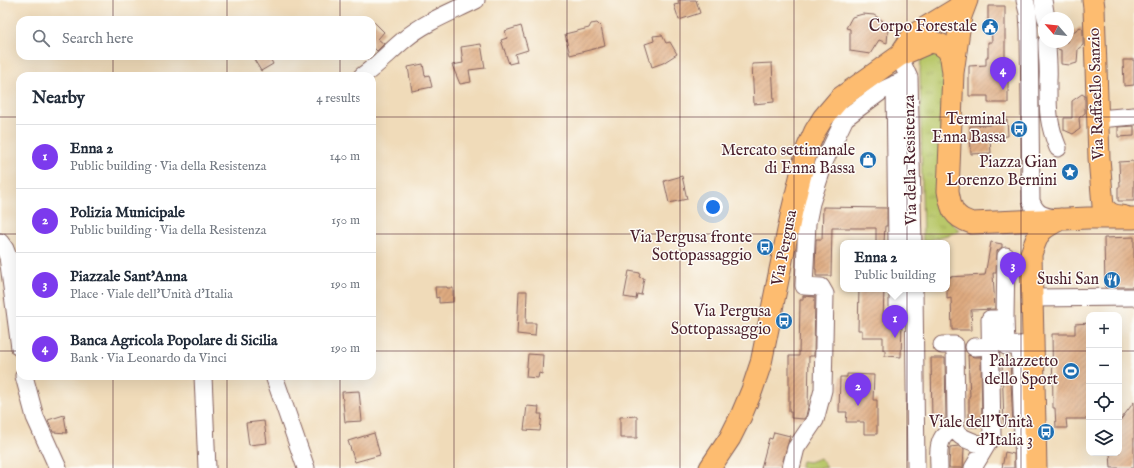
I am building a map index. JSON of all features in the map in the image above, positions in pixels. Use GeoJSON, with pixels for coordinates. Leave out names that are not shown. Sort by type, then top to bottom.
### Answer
{"type":"FeatureCollection","features":[{"type":"Feature","properties":{"kind":"main road"},"geometry":{"type":"LineString","coordinates":[[899,56],[913,35],[956,9],[965,0]]}},
{"type":"Feature","properties":{"kind":"main road"},"geometry":{"type":"LineString","coordinates":[[965,0],[961,16],[953,73],[948,191],[950,204],[955,214],[962,220],[972,224],[1088,218],[1132,218]]}},
{"type":"Feature","properties":{"kind":"main road","name":"Via Raffaello Sanzio"},"geometry":{"type":"LineString","coordinates":[[1093,0],[1101,189]]}},
{"type":"Feature","properties":{"kind":"main road"},"geometry":{"type":"LineString","coordinates":[[899,56],[931,42],[940,44],[948,50],[951,58],[953,73]]}},
{"type":"Feature","properties":{"kind":"main road","name":"Via Pergusa"},"geometry":{"type":"LineString","coordinates":[[710,468],[730,438],[741,416],[761,363],[792,211],[807,149],[814,132],[823,118],[840,98],[899,56]]}},
{"type":"Feature","properties":{"kind":"main road"},"geometry":{"type":"LineString","coordinates":[[1088,218],[1096,208],[1101,189]]}},
{"type":"Feature","properties":{"kind":"main road"},"geometry":{"type":"LineString","coordinates":[[1101,189],[1103,206],[1107,212],[1113,215],[1132,218]]}},
{"type":"Feature","properties":{"kind":"main road"},"geometry":{"type":"LineString","coordinates":[[1036,468],[1027,344],[1032,298],[1031,254],[1040,231],[1062,219]]}},
{"type":"Feature","properties":{"kind":"main road"},"geometry":{"type":"LineString","coordinates":[[990,224],[1014,232],[1022,237],[1031,254]]}},
{"type":"Feature","properties":{"kind":"street"},"geometry":{"type":"LineString","coordinates":[[368,72],[377,66],[405,39],[424,25],[476,0]]}},
{"type":"Feature","properties":{"kind":"street"},"geometry":{"type":"LineString","coordinates":[[1025,0],[1029,29],[1031,201],[1036,211],[1042,215],[1062,219]]}},
{"type":"Feature","properties":{"kind":"street"},"geometry":{"type":"LineString","coordinates":[[1043,0],[1045,12]]}},
{"type":"Feature","properties":{"kind":"street"},"geometry":{"type":"LineString","coordinates":[[1047,48],[1047,106],[1051,130],[1058,148]]}},
{"type":"Feature","properties":{"kind":"street","name":"Via della Resistenza"},"geometry":{"type":"LineString","coordinates":[[899,56],[913,240]]}},
{"type":"Feature","properties":{"kind":"street"},"geometry":{"type":"LineString","coordinates":[[897,240],[902,81]]}},
{"type":"Feature","properties":{"kind":"street","name":"Via della Resistenza"},"geometry":{"type":"LineString","coordinates":[[791,468],[796,448],[815,420],[823,390],[825,294],[821,287],[804,286],[808,223],[811,203],[825,160],[845,118],[884,90],[902,81]]}},
{"type":"Feature","properties":{"kind":"street"},"geometry":{"type":"LineString","coordinates":[[1098,119],[1134,116]]}},
{"type":"Feature","properties":{"kind":"street"},"geometry":{"type":"LineString","coordinates":[[0,242],[6,249],[8,257],[16,318]]}},
{"type":"Feature","properties":{"kind":"street"},"geometry":{"type":"LineString","coordinates":[[1006,256],[1006,346],[1027,344],[1024,468]]}},
{"type":"Feature","properties":{"kind":"street"},"geometry":{"type":"LineString","coordinates":[[898,292],[898,309],[914,308]]}},
{"type":"Feature","properties":{"kind":"street"},"geometry":{"type":"LineString","coordinates":[[914,292],[916,468]]}},
{"type":"Feature","properties":{"kind":"street"},"geometry":{"type":"LineString","coordinates":[[1032,298],[1134,297]]}},
{"type":"Feature","properties":{"kind":"street"},"geometry":{"type":"LineString","coordinates":[[973,468],[992,436],[982,346],[990,319],[1005,318]]}},
{"type":"Feature","properties":{"kind":"street"},"geometry":{"type":"LineString","coordinates":[[939,468],[938,452],[940,443],[943,437],[954,428],[956,420],[955,345],[942,345]]}},
{"type":"Feature","properties":{"kind":"street"},"geometry":{"type":"LineString","coordinates":[[25,380],[35,417],[58,468]]}},
{"type":"Feature","properties":{"kind":"street"},"geometry":{"type":"LineString","coordinates":[[203,380],[207,468]]}},
{"type":"Feature","properties":{"kind":"street"},"geometry":{"type":"LineString","coordinates":[[275,380],[306,468]]}},
{"type":"Feature","properties":{"kind":"street"},"geometry":{"type":"LineString","coordinates":[[954,428],[962,437],[985,446]]}},
{"type":"Feature","properties":{"kind":"green space"},"geometry":{"type":"Polygon","coordinates":[[[926,50],[945,56],[949,220],[960,231],[930,240],[923,240],[921,58],[926,50]]]}},
{"type":"Feature","properties":{"kind":"green space"},"geometry":{"type":"Polygon","coordinates":[[[820,458],[827,468],[800,468],[802,461],[809,462],[820,458]]]}},
{"type":"Feature","properties":{"kind":"building"},"geometry":{"type":"Polygon","coordinates":[[[678,0],[696,0],[700,13],[679,20],[674,5],[679,4],[678,0]]]}},
{"type":"Feature","properties":{"kind":"building"},"geometry":{"type":"Polygon","coordinates":[[[988,6],[1005,6],[1005,57],[1008,57],[1008,103],[988,103],[988,96],[969,96],[969,66],[986,65],[986,57],[988,57],[988,42],[992,42],[991,23],[988,23],[988,6]]]}},
{"type":"Feature","properties":{"kind":"building"},"geometry":{"type":"Polygon","coordinates":[[[863,14],[874,15],[883,21],[888,31],[887,43],[879,40],[870,54],[850,51],[850,29],[846,28],[852,17],[863,14]]]}},
{"type":"Feature","properties":{"kind":"building"},"geometry":{"type":"Polygon","coordinates":[[[597,23],[601,27],[605,46],[570,55],[565,34],[589,28],[591,24],[597,23]]]}},
{"type":"Feature","properties":{"kind":"building"},"geometry":{"type":"Polygon","coordinates":[[[376,24],[384,32],[378,39],[384,44],[377,51],[376,24]]]}},
{"type":"Feature","properties":{"kind":"building"},"geometry":{"type":"Polygon","coordinates":[[[521,26],[528,50],[515,54],[517,62],[509,64],[501,40],[507,38],[505,31],[521,26]]]}},
{"type":"Feature","properties":{"kind":"building"},"geometry":{"type":"Polygon","coordinates":[[[1080,27],[1083,29],[1083,45],[1078,49],[1077,63],[1070,65],[1061,64],[1061,50],[1057,48],[1074,48],[1074,32],[1080,27]]]}},
{"type":"Feature","properties":{"kind":"building"},"geometry":{"type":"Polygon","coordinates":[[[662,35],[666,43],[670,42],[677,54],[663,63],[652,67],[645,44],[654,41],[653,36],[662,35]]]}},
{"type":"Feature","properties":{"kind":"building"},"geometry":{"type":"Polygon","coordinates":[[[481,44],[485,68],[469,70],[471,82],[460,84],[452,65],[463,63],[461,47],[481,44]]]}},
{"type":"Feature","properties":{"kind":"building"},"geometry":{"type":"Polygon","coordinates":[[[254,60],[271,60],[273,64],[261,71],[254,60]]]}},
{"type":"Feature","properties":{"kind":"building"},"geometry":{"type":"Polygon","coordinates":[[[1123,60],[1134,60],[1134,85],[1124,86],[1123,60]]]}},
{"type":"Feature","properties":{"kind":"building"},"geometry":{"type":"Polygon","coordinates":[[[772,63],[774,102],[754,104],[752,64],[772,63]]]}},
{"type":"Feature","properties":{"kind":"building"},"geometry":{"type":"Polygon","coordinates":[[[423,64],[425,76],[429,75],[432,87],[412,91],[408,67],[423,64]]]}},
{"type":"Feature","properties":{"kind":"building"},"geometry":{"type":"Polygon","coordinates":[[[1082,94],[1085,96],[1085,113],[1079,118],[1080,129],[1073,134],[1064,130],[1064,118],[1072,118],[1072,101],[1082,94]]]}},
{"type":"Feature","properties":{"kind":"building"},"geometry":{"type":"Polygon","coordinates":[[[1007,120],[1008,136],[993,137],[993,139],[990,139],[991,153],[971,154],[970,126],[990,125],[990,121],[1007,120]]]}},
{"type":"Feature","properties":{"kind":"building"},"geometry":{"type":"Polygon","coordinates":[[[1134,126],[1134,136],[1118,137],[1118,127],[1134,126]]]}},
{"type":"Feature","properties":{"kind":"building"},"geometry":{"type":"Polygon","coordinates":[[[1134,161],[1134,201],[1118,201],[1118,187],[1120,187],[1119,162],[1134,161]]]}},
{"type":"Feature","properties":{"kind":"building"},"geometry":{"type":"Polygon","coordinates":[[[682,176],[687,199],[669,203],[664,181],[682,176]]]}},
{"type":"Feature","properties":{"kind":"building"},"geometry":{"type":"Polygon","coordinates":[[[823,207],[887,208],[887,226],[885,226],[884,240],[876,240],[876,228],[832,228],[831,276],[816,276],[816,239],[822,239],[823,207]]]}},
{"type":"Feature","properties":{"kind":"building"},"geometry":{"type":"Polygon","coordinates":[[[1134,237],[1134,287],[1105,287],[1104,238],[1134,237]]]}},
{"type":"Feature","properties":{"kind":"building"},"geometry":{"type":"Polygon","coordinates":[[[991,242],[1002,244],[1002,247],[997,251],[996,273],[993,273],[995,309],[971,310],[972,330],[952,330],[951,298],[947,299],[947,292],[950,292],[950,277],[985,275],[991,242]]]}},
{"type":"Feature","properties":{"kind":"building"},"geometry":{"type":"Polygon","coordinates":[[[629,271],[640,273],[639,277],[644,278],[641,295],[637,294],[636,299],[624,297],[629,271]]]}},
{"type":"Feature","properties":{"kind":"building"},"geometry":{"type":"Polygon","coordinates":[[[435,287],[453,288],[453,302],[439,303],[439,297],[436,298],[435,287]]]}},
{"type":"Feature","properties":{"kind":"building"},"geometry":{"type":"Polygon","coordinates":[[[519,291],[527,291],[526,323],[536,323],[535,336],[517,334],[519,291]]]}},
{"type":"Feature","properties":{"kind":"building"},"geometry":{"type":"Polygon","coordinates":[[[859,292],[884,292],[883,320],[902,321],[901,357],[885,356],[885,350],[883,350],[883,337],[862,337],[862,330],[858,330],[859,292]]]}},
{"type":"Feature","properties":{"kind":"building"},"geometry":{"type":"Polygon","coordinates":[[[803,296],[815,297],[814,356],[809,356],[808,407],[804,419],[791,418],[791,412],[789,412],[789,356],[799,356],[800,300],[803,300],[803,296]]]}},
{"type":"Feature","properties":{"kind":"building","name":"Palazzetto dello Sport"},"geometry":{"type":"Polygon","coordinates":[[[1086,323],[1086,419],[1066,419],[1067,428],[1056,428],[1055,408],[1053,408],[1052,334],[1075,334],[1075,324],[1086,323]]]}},
{"type":"Feature","properties":{"kind":"building"},"geometry":{"type":"Polygon","coordinates":[[[528,354],[543,355],[542,374],[539,373],[538,378],[526,377],[528,354]]]}},
{"type":"Feature","properties":{"kind":"building"},"geometry":{"type":"Polygon","coordinates":[[[968,355],[981,357],[982,427],[969,427],[970,396],[968,355]]]}},
{"type":"Feature","properties":{"kind":"building"},"geometry":{"type":"Polygon","coordinates":[[[931,358],[945,358],[946,419],[932,420],[931,358]]]}},
{"type":"Feature","properties":{"kind":"building"},"geometry":{"type":"Polygon","coordinates":[[[1002,360],[1010,360],[1013,426],[1004,426],[1002,360]]]}},
{"type":"Feature","properties":{"kind":"building"},"geometry":{"type":"Polygon","coordinates":[[[847,374],[874,375],[873,400],[877,400],[877,434],[864,434],[864,422],[846,422],[847,412],[839,412],[840,377],[847,377],[847,374]]]}},
{"type":"Feature","properties":{"kind":"building"},"geometry":{"type":"Polygon","coordinates":[[[359,391],[362,421],[345,422],[342,392],[359,391]]]}},
{"type":"Feature","properties":{"kind":"building"},"geometry":{"type":"Polygon","coordinates":[[[1134,402],[1134,468],[1111,468],[1110,456],[1122,456],[1122,418],[1134,402]]]}},
{"type":"Feature","properties":{"kind":"building"},"geometry":{"type":"Polygon","coordinates":[[[527,406],[539,407],[538,414],[542,414],[540,431],[524,430],[527,406]]]}},
{"type":"Feature","properties":{"kind":"building"},"geometry":{"type":"Polygon","coordinates":[[[64,415],[67,433],[53,432],[48,420],[64,415]]]}},
{"type":"Feature","properties":{"kind":"building"},"geometry":{"type":"Polygon","coordinates":[[[637,416],[637,438],[620,438],[620,417],[637,416]]]}},
{"type":"Feature","properties":{"kind":"building"},"geometry":{"type":"Polygon","coordinates":[[[264,421],[267,443],[249,445],[246,423],[264,421]]]}},
{"type":"Feature","properties":{"kind":"building"},"geometry":{"type":"Polygon","coordinates":[[[774,432],[790,436],[781,468],[761,468],[769,438],[772,439],[774,432]]]}},
{"type":"Feature","properties":{"kind":"building"},"geometry":{"type":"Polygon","coordinates":[[[374,433],[380,455],[355,462],[348,441],[374,433]]]}},
{"type":"Feature","properties":{"kind":"building"},"geometry":{"type":"Polygon","coordinates":[[[959,446],[964,449],[963,468],[949,468],[950,447],[959,446]]]}},
{"type":"Feature","properties":{"kind":"building"},"geometry":{"type":"Polygon","coordinates":[[[1005,452],[1014,454],[1014,468],[1002,468],[1005,452]]]}},
{"type":"Feature","properties":{"kind":"place","name":"Corpo Forestale"},"geometry":{"type":"Point","coordinates":[990,27]}},
{"type":"Feature","properties":{"kind":"place","name":"Banca Agricola Popolare di Sicilia"},"geometry":{"type":"Point","coordinates":[1003,90]}},
{"type":"Feature","properties":{"kind":"place","name":"Terminal Enna Bassa"},"geometry":{"type":"Point","coordinates":[1019,129]}},
{"type":"Feature","properties":{"kind":"place","name":"Mercato settimanale di Enna Bassa"},"geometry":{"type":"Point","coordinates":[868,160]}},
{"type":"Feature","properties":{"kind":"place","name":"Piazza Gian Lorenzo Bernini"},"geometry":{"type":"Point","coordinates":[1070,172]}},
{"type":"Feature","properties":{"kind":"place","name":"Via Pergusa fronte Sottopassaggio"},"geometry":{"type":"Point","coordinates":[765,247]}},
{"type":"Feature","properties":{"kind":"place","name":"Sushi San"},"geometry":{"type":"Point","coordinates":[1112,280]}},
{"type":"Feature","properties":{"kind":"place","name":"Piazzale Sant'Anna"},"geometry":{"type":"Point","coordinates":[1013,285]}},
{"type":"Feature","properties":{"kind":"place","name":"Via Pergusa Sottopassaggio"},"geometry":{"type":"Point","coordinates":[784,321]}},
{"type":"Feature","properties":{"kind":"place","name":"Enna 2"},"geometry":{"type":"Point","coordinates":[895,338]}},
{"type":"Feature","properties":{"kind":"place","name":"Palazzetto dello Sport"},"geometry":{"type":"Point","coordinates":[1071,371]}},
{"type":"Feature","properties":{"kind":"place","name":"Polizia Municipale"},"geometry":{"type":"Point","coordinates":[858,406]}},
{"type":"Feature","properties":{"kind":"place","name":"Viale dell'Unità d'Italia 3"},"geometry":{"type":"Point","coordinates":[1046,432]}}]}
